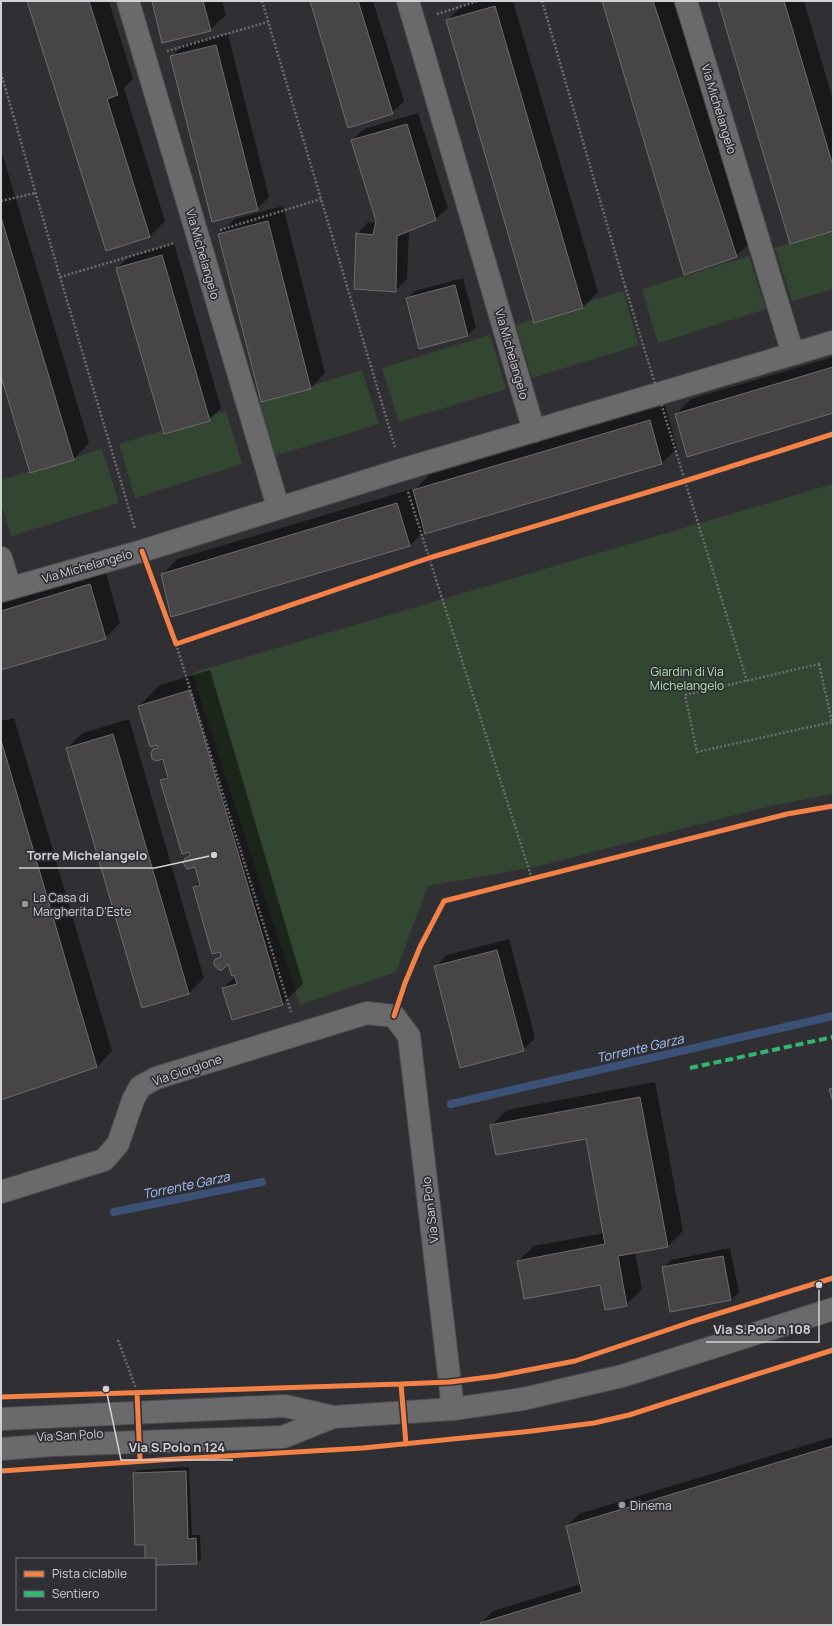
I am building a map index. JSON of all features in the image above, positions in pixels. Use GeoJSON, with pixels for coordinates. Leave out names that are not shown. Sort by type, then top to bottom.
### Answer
{"type":"FeatureCollection","features":[{"type":"Feature","properties":{"kind":"street","name":"Via Michelangelo"},"geometry":{"type":"LineString","coordinates":[[128,1],[278,508]]}},
{"type":"Feature","properties":{"kind":"street","name":"Via Michelangelo"},"geometry":{"type":"LineString","coordinates":[[408,1],[534,431]]}},
{"type":"Feature","properties":{"kind":"street","name":"Via Michelangelo"},"geometry":{"type":"LineString","coordinates":[[686,1],[793,354]]}},
{"type":"Feature","properties":{"kind":"street","name":"Via Michelangelo"},"geometry":{"type":"LineString","coordinates":[[1,558],[6,589],[142,551],[401,470],[833,342]]}},
{"type":"Feature","properties":{"kind":"street","name":"Via Giorgione"},"geometry":{"type":"LineString","coordinates":[[1,1192],[104,1160],[118,1144],[132,1100],[140,1087],[156,1078],[367,1012],[394,1016]]}},
{"type":"Feature","properties":{"kind":"street","name":"Via San Polo"},"geometry":{"type":"LineString","coordinates":[[394,1016],[409,1036],[453,1409]]}},
{"type":"Feature","properties":{"kind":"street","name":"Via San Polo"},"geometry":{"type":"LineString","coordinates":[[1,1419],[285,1406],[333,1417],[453,1409],[523,1399],[622,1376],[833,1309]]}},
{"type":"Feature","properties":{"kind":"street","name":"Via San Polo"},"geometry":{"type":"LineString","coordinates":[[1,1449],[52,1445],[284,1437],[333,1417]]}},
{"type":"Feature","properties":{"kind":"path"},"geometry":{"type":"LineString","coordinates":[[262,1],[401,470],[532,879]]}},
{"type":"Feature","properties":{"kind":"path"},"geometry":{"type":"LineString","coordinates":[[414,22],[478,1]]}},
{"type":"Feature","properties":{"kind":"path"},"geometry":{"type":"LineString","coordinates":[[542,1],[625,286],[747,681]]}},
{"type":"Feature","properties":{"kind":"path"},"geometry":{"type":"LineString","coordinates":[[145,58],[268,22]]}},
{"type":"Feature","properties":{"kind":"path"},"geometry":{"type":"LineString","coordinates":[[1,73],[35,193],[142,551]]}},
{"type":"Feature","properties":{"kind":"path"},"geometry":{"type":"LineString","coordinates":[[1,201],[35,193]]}},
{"type":"Feature","properties":{"kind":"path"},"geometry":{"type":"LineString","coordinates":[[678,483],[693,478]]}},
{"type":"Feature","properties":{"kind":"path"},"geometry":{"type":"LineString","coordinates":[[422,561],[437,556]]}},
{"type":"Feature","properties":{"kind":"path"},"geometry":{"type":"LineString","coordinates":[[174,637],[298,1034]]}},
{"type":"Feature","properties":{"kind":"path"},"geometry":{"type":"LineString","coordinates":[[176,644],[184,642]]}},
{"type":"Feature","properties":{"kind":"path"},"geometry":{"type":"LineString","coordinates":[[820,664],[832,722],[697,752],[684,695],[747,681],[820,664]]}},
{"type":"Feature","properties":{"kind":"path"},"geometry":{"type":"LineString","coordinates":[[525,880],[540,877]]}},
{"type":"Feature","properties":{"kind":"path"},"geometry":{"type":"LineString","coordinates":[[118,1340],[137,1393],[130,1393]]}},
{"type":"Feature","properties":{"kind":"green space"},"geometry":{"type":"Polygon","coordinates":[[[833,230],[833,289],[792,301],[775,248],[833,230]]]}},
{"type":"Feature","properties":{"kind":"green space"},"geometry":{"type":"Polygon","coordinates":[[[749,256],[766,309],[658,343],[642,289],[749,256]]]}},
{"type":"Feature","properties":{"kind":"green space"},"geometry":{"type":"Polygon","coordinates":[[[623,291],[639,345],[532,378],[516,325],[623,291]]]}},
{"type":"Feature","properties":{"kind":"green space"},"geometry":{"type":"Polygon","coordinates":[[[490,335],[506,389],[399,422],[382,368],[490,335]]]}},
{"type":"Feature","properties":{"kind":"green space"},"geometry":{"type":"Polygon","coordinates":[[[362,370],[379,424],[271,457],[255,403],[362,370]]]}},
{"type":"Feature","properties":{"kind":"green space"},"geometry":{"type":"Polygon","coordinates":[[[226,411],[242,464],[135,498],[119,444],[226,411]]]}},
{"type":"Feature","properties":{"kind":"green space"},"geometry":{"type":"Polygon","coordinates":[[[102,449],[119,503],[11,536],[1,503],[1,480],[102,449]]]}},
{"type":"Feature","properties":{"kind":"green space","name":"Giardini di Via Michelangelo"},"geometry":{"type":"Polygon","coordinates":[[[833,484],[833,794],[774,805],[535,867],[428,886],[396,972],[300,1005],[192,673],[833,484]]]}},
{"type":"Feature","properties":{"kind":"building"},"geometry":{"type":"Polygon","coordinates":[[[27,1],[89,1],[118,95],[107,99],[150,237],[106,251],[27,1]]]}},
{"type":"Feature","properties":{"kind":"building"},"geometry":{"type":"Polygon","coordinates":[[[152,1],[203,1],[211,31],[162,43],[152,1]]]}},
{"type":"Feature","properties":{"kind":"building"},"geometry":{"type":"Polygon","coordinates":[[[310,1],[358,1],[393,114],[348,128],[310,1]]]}},
{"type":"Feature","properties":{"kind":"building"},"geometry":{"type":"Polygon","coordinates":[[[602,1],[653,1],[737,257],[684,275],[602,1]]]}},
{"type":"Feature","properties":{"kind":"building"},"geometry":{"type":"Polygon","coordinates":[[[718,1],[784,1],[833,166],[833,231],[790,244],[718,1]]]}},
{"type":"Feature","properties":{"kind":"building"},"geometry":{"type":"Polygon","coordinates":[[[495,6],[583,308],[534,323],[446,20],[495,6]]]}},
{"type":"Feature","properties":{"kind":"building"},"geometry":{"type":"Polygon","coordinates":[[[216,45],[258,210],[212,222],[170,56],[216,45]]]}},
{"type":"Feature","properties":{"kind":"building"},"geometry":{"type":"Polygon","coordinates":[[[407,124],[436,220],[397,236],[396,292],[354,289],[356,233],[373,235],[376,221],[351,140],[407,124]]]}},
{"type":"Feature","properties":{"kind":"building"},"geometry":{"type":"Polygon","coordinates":[[[1,217],[74,460],[30,473],[1,376],[1,217]]]}},
{"type":"Feature","properties":{"kind":"building"},"geometry":{"type":"Polygon","coordinates":[[[268,221],[311,389],[261,402],[218,234],[268,221]]]}},
{"type":"Feature","properties":{"kind":"building"},"geometry":{"type":"Polygon","coordinates":[[[162,255],[210,421],[164,434],[116,268],[162,255]]]}},
{"type":"Feature","properties":{"kind":"building"},"geometry":{"type":"Polygon","coordinates":[[[455,285],[468,336],[419,349],[406,298],[455,285]]]}},
{"type":"Feature","properties":{"kind":"building"},"geometry":{"type":"Polygon","coordinates":[[[833,367],[833,413],[687,457],[675,414],[833,367]]]}},
{"type":"Feature","properties":{"kind":"building"},"geometry":{"type":"Polygon","coordinates":[[[650,420],[662,464],[425,534],[413,490],[650,420]]]}},
{"type":"Feature","properties":{"kind":"building"},"geometry":{"type":"Polygon","coordinates":[[[397,503],[410,546],[171,617],[161,574],[397,503]]]}},
{"type":"Feature","properties":{"kind":"building"},"geometry":{"type":"Polygon","coordinates":[[[90,584],[106,639],[1,670],[1,611],[90,584]]]}},
{"type":"Feature","properties":{"kind":"building"},"geometry":{"type":"Polygon","coordinates":[[[190,690],[283,1005],[232,1020],[222,988],[237,984],[234,975],[232,976],[228,964],[222,970],[219,970],[214,965],[215,959],[221,957],[220,952],[212,954],[193,887],[200,885],[195,867],[187,869],[183,863],[185,858],[190,856],[189,852],[182,854],[160,780],[168,778],[163,759],[156,761],[152,759],[151,753],[153,749],[158,748],[157,745],[150,747],[138,706],[190,690]]]}},
{"type":"Feature","properties":{"kind":"building"},"geometry":{"type":"Polygon","coordinates":[[[113,734],[189,994],[142,1008],[66,748],[113,734]]]}},
{"type":"Feature","properties":{"kind":"building","name":"La Casa di Margherita D'Este"},"geometry":{"type":"Polygon","coordinates":[[[1,740],[97,1067],[1,1100],[1,740]]]}},
{"type":"Feature","properties":{"kind":"building"},"geometry":{"type":"Polygon","coordinates":[[[497,950],[524,1051],[460,1068],[434,966],[497,950]]]}},
{"type":"Feature","properties":{"kind":"building"},"geometry":{"type":"Polygon","coordinates":[[[833,1088],[833,1102],[829,1089],[833,1088]]]}},
{"type":"Feature","properties":{"kind":"building"},"geometry":{"type":"Polygon","coordinates":[[[640,1097],[668,1247],[618,1256],[627,1306],[605,1310],[600,1285],[524,1299],[517,1261],[605,1244],[586,1139],[496,1155],[490,1125],[640,1097]]]}},
{"type":"Feature","properties":{"kind":"building"},"geometry":{"type":"Polygon","coordinates":[[[723,1256],[731,1300],[670,1312],[662,1267],[723,1256]]]}},
{"type":"Feature","properties":{"kind":"building"},"geometry":{"type":"Polygon","coordinates":[[[832,1446],[833,1625],[481,1625],[480,1623],[582,1592],[566,1526],[832,1446]]]}},
{"type":"Feature","properties":{"kind":"building"},"geometry":{"type":"Polygon","coordinates":[[[186,1471],[188,1539],[196,1538],[197,1564],[156,1565],[156,1558],[145,1558],[145,1545],[135,1545],[133,1473],[186,1471]]]}},
{"type":"Feature","properties":{"kind":"waterway","name":"Torrente Garza"},"geometry":{"type":"LineString","coordinates":[[451,1104],[833,1016]]}},
{"type":"Feature","properties":{"kind":"waterway","name":"Torrente Garza"},"geometry":{"type":"LineString","coordinates":[[114,1212],[262,1182]]}},
{"type":"Feature","properties":{"kind":"marked path"},"geometry":{"type":"LineString","coordinates":[[690,1068],[833,1037]]}},
{"type":"Feature","properties":{"kind":"cycle path"},"geometry":{"type":"LineString","coordinates":[[142,551],[176,644],[429,558],[685,481],[833,434]]}},
{"type":"Feature","properties":{"kind":"cycle path"},"geometry":{"type":"LineString","coordinates":[[394,1016],[405,983],[420,947],[444,901],[787,814],[833,806]]}},
{"type":"Feature","properties":{"kind":"cycle path"},"geometry":{"type":"LineString","coordinates":[[1,1397],[450,1382],[497,1376],[575,1361],[694,1321],[833,1278]]}},
{"type":"Feature","properties":{"kind":"cycle path"},"geometry":{"type":"LineString","coordinates":[[1,1471],[363,1448],[532,1431],[594,1423],[629,1415],[833,1350]]}},
{"type":"Feature","properties":{"kind":"cycle path"},"geometry":{"type":"LineString","coordinates":[[401,1384],[406,1444]]}},
{"type":"Feature","properties":{"kind":"cycle path"},"geometry":{"type":"LineString","coordinates":[[137,1393],[140,1461]]}},
{"type":"Feature","properties":{"kind":"place","name":"Torre Michelangelo"},"geometry":{"type":"Point","coordinates":[214,855]}},
{"type":"Feature","properties":{"kind":"place","name":"La Casa di Margherita D'Este"},"geometry":{"type":"Point","coordinates":[25,904]}},
{"type":"Feature","properties":{"kind":"place","name":"Via S.Polo n 108"},"geometry":{"type":"Point","coordinates":[819,1285]}},
{"type":"Feature","properties":{"kind":"place","name":"Via S.Polo n 124"},"geometry":{"type":"Point","coordinates":[106,1389]}},
{"type":"Feature","properties":{"kind":"place","name":"Dinema"},"geometry":{"type":"Point","coordinates":[622,1505]}}]}
